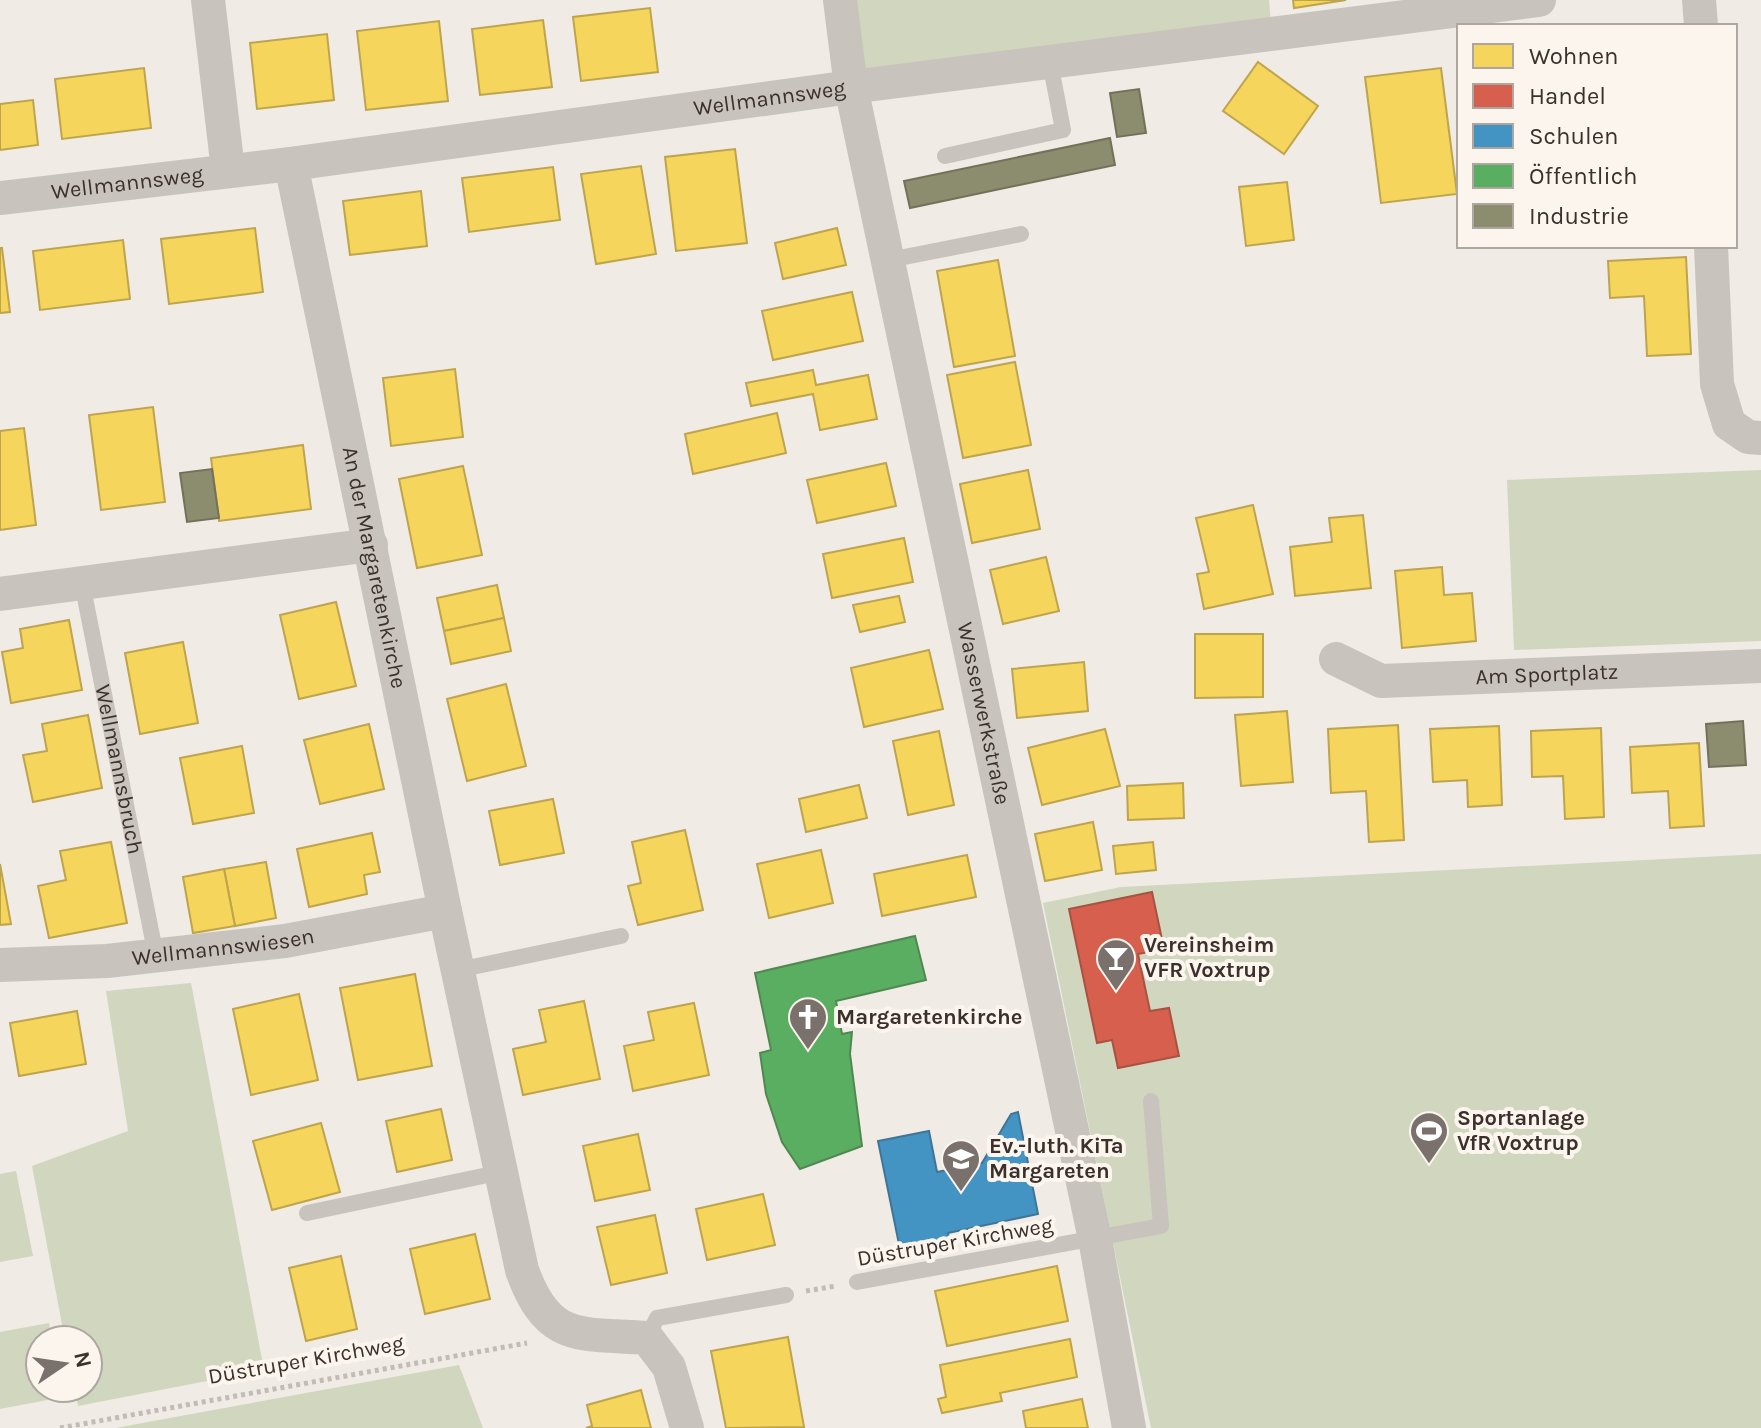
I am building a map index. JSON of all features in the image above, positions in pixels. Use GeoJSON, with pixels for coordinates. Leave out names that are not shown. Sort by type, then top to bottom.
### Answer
{"type":"FeatureCollection","features":[{"type":"Feature","properties":{"kind":"street"},"geometry":{"type":"LineString","coordinates":[[208,0],[228,170]]}},
{"type":"Feature","properties":{"kind":"street","name":"Wasserwerkstraße"},"geometry":{"type":"LineString","coordinates":[[840,0],[851,87],[1095,1239],[1129,1428]]}},
{"type":"Feature","properties":{"kind":"street","name":"Wellmannsweg"},"geometry":{"type":"LineString","coordinates":[[0,198],[291,164],[851,87],[1539,0]]}},
{"type":"Feature","properties":{"kind":"street"},"geometry":{"type":"LineString","coordinates":[[1699,0],[1701,24]]}},
{"type":"Feature","properties":{"kind":"street","name":"An der Margaretenkirche"},"geometry":{"type":"LineString","coordinates":[[291,164],[522,1270],[532,1298],[551,1321]]}},
{"type":"Feature","properties":{"kind":"street"},"geometry":{"type":"LineString","coordinates":[[1711,248],[1717,384],[1729,424],[1748,437],[1761,438]]}},
{"type":"Feature","properties":{"kind":"street"},"geometry":{"type":"LineString","coordinates":[[0,594],[371,545]]}},
{"type":"Feature","properties":{"kind":"street","name":"Am Sportplatz"},"geometry":{"type":"LineString","coordinates":[[1336,659],[1381,681],[1761,666]]}},
{"type":"Feature","properties":{"kind":"street","name":"Wellmannswiesen"},"geometry":{"type":"LineString","coordinates":[[0,965],[156,956],[285,941],[445,911]]}},
{"type":"Feature","properties":{"kind":"street"},"geometry":{"type":"LineString","coordinates":[[551,1321],[575,1333],[647,1338],[669,1367],[687,1428]]}},
{"type":"Feature","properties":{"kind":"lane"},"geometry":{"type":"LineString","coordinates":[[945,156],[1063,130],[1050,62]]}},
{"type":"Feature","properties":{"kind":"lane"},"geometry":{"type":"LineString","coordinates":[[889,260],[1021,234]]}},
{"type":"Feature","properties":{"kind":"lane","name":"Wellmannsbruch"},"geometry":{"type":"LineString","coordinates":[[82,583],[156,956]]}},
{"type":"Feature","properties":{"kind":"lane"},"geometry":{"type":"LineString","coordinates":[[458,970],[621,936]]}},
{"type":"Feature","properties":{"kind":"lane","name":"Düstruper Kirchweg"},"geometry":{"type":"LineString","coordinates":[[857,1282],[1161,1226],[1151,1101]]}},
{"type":"Feature","properties":{"kind":"lane"},"geometry":{"type":"LineString","coordinates":[[307,1213],[502,1172]]}},
{"type":"Feature","properties":{"kind":"lane"},"geometry":{"type":"LineString","coordinates":[[647,1338],[657,1318],[786,1295]]}},
{"type":"Feature","properties":{"kind":"path","name":"Düstruper Kirchweg"},"geometry":{"type":"LineString","coordinates":[[786,1295],[857,1282]]}},
{"type":"Feature","properties":{"kind":"path","name":"Düstruper Kirchweg"},"geometry":{"type":"LineString","coordinates":[[60,1428],[532,1342],[551,1321]]}},
{"type":"Feature","properties":{"kind":"green space"},"geometry":{"type":"Polygon","coordinates":[[[840,0],[1269,0],[1272,34],[851,87],[840,0]]]}},
{"type":"Feature","properties":{"kind":"green space"},"geometry":{"type":"Polygon","coordinates":[[[1761,470],[1761,641],[1514,650],[1507,480],[1761,470]]]}},
{"type":"Feature","properties":{"kind":"green space","name":"Sportanlage VfR Voxtrup"},"geometry":{"type":"Polygon","coordinates":[[[1761,854],[1761,1428],[1151,1428],[1043,903],[1121,887],[1761,854]]]}},
{"type":"Feature","properties":{"kind":"green space"},"geometry":{"type":"Polygon","coordinates":[[[191,983],[264,1370],[104,1401],[104,1324],[62,1324],[32,1166],[128,1131],[106,991],[191,983]]]}},
{"type":"Feature","properties":{"kind":"green space"},"geometry":{"type":"Polygon","coordinates":[[[16,1171],[33,1256],[0,1262],[0,1174],[16,1171]]]}},
{"type":"Feature","properties":{"kind":"green space"},"geometry":{"type":"Polygon","coordinates":[[[24,1328],[26,1404],[0,1409],[0,1332],[24,1328]]]}},
{"type":"Feature","properties":{"kind":"green space"},"geometry":{"type":"Polygon","coordinates":[[[459,1365],[483,1428],[115,1428],[459,1365]]]}},
{"type":"Feature","properties":{"kind":"building: Wohnen"},"geometry":{"type":"Polygon","coordinates":[[[1293,0],[1346,0],[1294,8],[1293,0]]]}},
{"type":"Feature","properties":{"kind":"building: Wohnen"},"geometry":{"type":"Polygon","coordinates":[[[650,8],[658,72],[581,81],[573,17],[650,8]]]}},
{"type":"Feature","properties":{"kind":"building: Wohnen"},"geometry":{"type":"Polygon","coordinates":[[[543,20],[552,87],[480,95],[472,29],[543,20]]]}},
{"type":"Feature","properties":{"kind":"building: Wohnen"},"geometry":{"type":"Polygon","coordinates":[[[439,21],[448,101],[366,110],[357,31],[439,21]]]}},
{"type":"Feature","properties":{"kind":"building: Wohnen"},"geometry":{"type":"Polygon","coordinates":[[[327,34],[334,100],[257,109],[250,43],[327,34]]]}},
{"type":"Feature","properties":{"kind":"building: Wohnen"},"geometry":{"type":"Polygon","coordinates":[[[1258,62],[1318,106],[1284,154],[1223,111],[1258,62]]]}},
{"type":"Feature","properties":{"kind":"building: Wohnen"},"geometry":{"type":"Polygon","coordinates":[[[144,68],[151,128],[62,139],[55,79],[144,68]]]}},
{"type":"Feature","properties":{"kind":"building: Wohnen"},"geometry":{"type":"Polygon","coordinates":[[[1441,68],[1457,194],[1381,203],[1365,77],[1441,68]]]}},
{"type":"Feature","properties":{"kind":"building: Wohnen"},"geometry":{"type":"Polygon","coordinates":[[[33,100],[38,145],[0,150],[0,104],[33,100]]]}},
{"type":"Feature","properties":{"kind":"building: Wohnen"},"geometry":{"type":"Polygon","coordinates":[[[735,149],[747,243],[676,251],[665,157],[735,149]]]}},
{"type":"Feature","properties":{"kind":"building: Wohnen"},"geometry":{"type":"Polygon","coordinates":[[[641,166],[656,254],[596,264],[581,174],[641,166]]]}},
{"type":"Feature","properties":{"kind":"building: Wohnen"},"geometry":{"type":"Polygon","coordinates":[[[553,167],[560,220],[469,232],[462,178],[553,167]]]}},
{"type":"Feature","properties":{"kind":"building: Wohnen"},"geometry":{"type":"Polygon","coordinates":[[[1287,182],[1294,240],[1246,246],[1239,187],[1287,182]]]}},
{"type":"Feature","properties":{"kind":"building: Wohnen"},"geometry":{"type":"Polygon","coordinates":[[[421,191],[427,246],[350,255],[343,201],[421,191]]]}},
{"type":"Feature","properties":{"kind":"building: Wohnen"},"geometry":{"type":"Polygon","coordinates":[[[255,228],[263,292],[169,304],[161,239],[255,228]]]}},
{"type":"Feature","properties":{"kind":"building: Wohnen"},"geometry":{"type":"Polygon","coordinates":[[[837,228],[846,265],[783,279],[775,243],[837,228]]]}},
{"type":"Feature","properties":{"kind":"building: Wohnen"},"geometry":{"type":"Polygon","coordinates":[[[123,240],[130,299],[40,310],[33,251],[123,240]]]}},
{"type":"Feature","properties":{"kind":"building: Wohnen"},"geometry":{"type":"Polygon","coordinates":[[[0,248],[10,312],[0,313],[0,248]]]}},
{"type":"Feature","properties":{"kind":"building: Wohnen"},"geometry":{"type":"Polygon","coordinates":[[[1686,257],[1691,354],[1647,356],[1644,296],[1610,298],[1608,261],[1686,257]]]}},
{"type":"Feature","properties":{"kind":"building: Wohnen"},"geometry":{"type":"Polygon","coordinates":[[[998,260],[1015,356],[954,367],[937,271],[998,260]]]}},
{"type":"Feature","properties":{"kind":"building: Wohnen"},"geometry":{"type":"Polygon","coordinates":[[[852,292],[863,341],[773,360],[762,311],[852,292]]]}},
{"type":"Feature","properties":{"kind":"building: Wohnen"},"geometry":{"type":"Polygon","coordinates":[[[1015,362],[1031,445],[963,458],[947,375],[1015,362]]]}},
{"type":"Feature","properties":{"kind":"building: Wohnen"},"geometry":{"type":"Polygon","coordinates":[[[455,369],[463,437],[391,446],[383,378],[455,369]]]}},
{"type":"Feature","properties":{"kind":"building: Wohnen"},"geometry":{"type":"Polygon","coordinates":[[[813,370],[816,385],[868,375],[877,419],[820,430],[813,394],[751,406],[746,383],[813,370]]]}},
{"type":"Feature","properties":{"kind":"building: Wohnen"},"geometry":{"type":"Polygon","coordinates":[[[153,407],[165,502],[101,510],[89,415],[153,407]]]}},
{"type":"Feature","properties":{"kind":"building: Wohnen"},"geometry":{"type":"Polygon","coordinates":[[[777,413],[786,453],[693,474],[685,434],[777,413]]]}},
{"type":"Feature","properties":{"kind":"building: Wohnen"},"geometry":{"type":"Polygon","coordinates":[[[24,428],[36,525],[0,530],[0,431],[24,428]]]}},
{"type":"Feature","properties":{"kind":"building: Wohnen"},"geometry":{"type":"Polygon","coordinates":[[[303,445],[311,509],[219,521],[211,458],[303,445]]]}},
{"type":"Feature","properties":{"kind":"building: Wohnen"},"geometry":{"type":"Polygon","coordinates":[[[886,463],[896,506],[817,523],[807,480],[886,463]]]}},
{"type":"Feature","properties":{"kind":"building: Wohnen"},"geometry":{"type":"Polygon","coordinates":[[[463,466],[482,555],[417,568],[399,479],[463,466]]]}},
{"type":"Feature","properties":{"kind":"building: Wohnen"},"geometry":{"type":"Polygon","coordinates":[[[1028,470],[1040,529],[972,543],[960,484],[1028,470]]]}},
{"type":"Feature","properties":{"kind":"building: Wohnen"},"geometry":{"type":"Polygon","coordinates":[[[1253,505],[1273,594],[1204,609],[1197,574],[1209,572],[1196,518],[1253,505]]]}},
{"type":"Feature","properties":{"kind":"building: Wohnen"},"geometry":{"type":"Polygon","coordinates":[[[1363,515],[1371,588],[1295,596],[1290,547],[1332,542],[1329,518],[1363,515]]]}},
{"type":"Feature","properties":{"kind":"building: Wohnen"},"geometry":{"type":"Polygon","coordinates":[[[904,538],[913,582],[832,598],[823,554],[904,538]]]}},
{"type":"Feature","properties":{"kind":"building: Wohnen"},"geometry":{"type":"Polygon","coordinates":[[[1046,557],[1059,611],[1003,624],[990,570],[1046,557]]]}},
{"type":"Feature","properties":{"kind":"building: Wohnen"},"geometry":{"type":"Polygon","coordinates":[[[1442,567],[1444,595],[1472,593],[1476,641],[1402,648],[1395,571],[1442,567]]]}},
{"type":"Feature","properties":{"kind":"building: Wohnen"},"geometry":{"type":"Polygon","coordinates":[[[497,585],[504,618],[444,631],[437,598],[497,585]]]}},
{"type":"Feature","properties":{"kind":"building: Wohnen"},"geometry":{"type":"Polygon","coordinates":[[[899,596],[905,622],[860,632],[853,605],[899,596]]]}},
{"type":"Feature","properties":{"kind":"building: Wohnen"},"geometry":{"type":"Polygon","coordinates":[[[336,602],[356,686],[299,699],[280,615],[336,602]]]}},
{"type":"Feature","properties":{"kind":"building: Wohnen"},"geometry":{"type":"Polygon","coordinates":[[[504,618],[511,651],[451,664],[444,631],[504,618]]]}},
{"type":"Feature","properties":{"kind":"building: Wohnen"},"geometry":{"type":"Polygon","coordinates":[[[69,620],[82,690],[11,703],[2,652],[23,648],[20,629],[69,620]]]}},
{"type":"Feature","properties":{"kind":"building: Wohnen"},"geometry":{"type":"Polygon","coordinates":[[[1195,634],[1263,634],[1263,697],[1195,698],[1195,634]]]}},
{"type":"Feature","properties":{"kind":"building: Wohnen"},"geometry":{"type":"Polygon","coordinates":[[[183,642],[198,723],[140,734],[125,653],[183,642]]]}},
{"type":"Feature","properties":{"kind":"building: Wohnen"},"geometry":{"type":"Polygon","coordinates":[[[929,650],[943,709],[864,727],[851,668],[929,650]]]}},
{"type":"Feature","properties":{"kind":"building: Wohnen"},"geometry":{"type":"Polygon","coordinates":[[[1084,662],[1088,711],[1017,718],[1012,669],[1084,662]]]}},
{"type":"Feature","properties":{"kind":"building: Wohnen"},"geometry":{"type":"Polygon","coordinates":[[[506,684],[526,766],[467,781],[447,699],[506,684]]]}},
{"type":"Feature","properties":{"kind":"building: Wohnen"},"geometry":{"type":"Polygon","coordinates":[[[1287,711],[1293,782],[1241,786],[1235,715],[1287,711]]]}},
{"type":"Feature","properties":{"kind":"building: Wohnen"},"geometry":{"type":"Polygon","coordinates":[[[88,715],[102,788],[33,802],[23,755],[47,751],[42,724],[88,715]]]}},
{"type":"Feature","properties":{"kind":"building: Wohnen"},"geometry":{"type":"Polygon","coordinates":[[[369,724],[384,789],[320,804],[304,740],[369,724]]]}},
{"type":"Feature","properties":{"kind":"building: Wohnen"},"geometry":{"type":"Polygon","coordinates":[[[1398,725],[1404,840],[1369,842],[1366,791],[1331,793],[1328,729],[1398,725]]]}},
{"type":"Feature","properties":{"kind":"building: Wohnen"},"geometry":{"type":"Polygon","coordinates":[[[1499,726],[1502,805],[1468,807],[1467,780],[1433,782],[1430,729],[1499,726]]]}},
{"type":"Feature","properties":{"kind":"building: Wohnen"},"geometry":{"type":"Polygon","coordinates":[[[1601,728],[1604,817],[1565,819],[1563,776],[1532,777],[1531,731],[1601,728]]]}},
{"type":"Feature","properties":{"kind":"building: Wohnen"},"geometry":{"type":"Polygon","coordinates":[[[1105,729],[1120,786],[1042,805],[1028,748],[1105,729]]]}},
{"type":"Feature","properties":{"kind":"building: Wohnen"},"geometry":{"type":"Polygon","coordinates":[[[939,731],[954,805],[908,815],[893,741],[939,731]]]}},
{"type":"Feature","properties":{"kind":"building: Wohnen"},"geometry":{"type":"Polygon","coordinates":[[[1699,743],[1704,826],[1670,828],[1668,791],[1632,793],[1630,747],[1699,743]]]}},
{"type":"Feature","properties":{"kind":"building: Wohnen"},"geometry":{"type":"Polygon","coordinates":[[[242,746],[254,813],[193,824],[180,758],[242,746]]]}},
{"type":"Feature","properties":{"kind":"building: Wohnen"},"geometry":{"type":"Polygon","coordinates":[[[1183,783],[1184,818],[1128,820],[1127,786],[1183,783]]]}},
{"type":"Feature","properties":{"kind":"building: Wohnen"},"geometry":{"type":"Polygon","coordinates":[[[859,785],[867,818],[806,832],[799,799],[859,785]]]}},
{"type":"Feature","properties":{"kind":"building: Wohnen"},"geometry":{"type":"Polygon","coordinates":[[[553,799],[564,853],[500,865],[489,811],[553,799]]]}},
{"type":"Feature","properties":{"kind":"building: Wohnen"},"geometry":{"type":"Polygon","coordinates":[[[1093,822],[1102,870],[1045,881],[1035,834],[1093,822]]]}},
{"type":"Feature","properties":{"kind":"building: Wohnen"},"geometry":{"type":"Polygon","coordinates":[[[685,830],[703,910],[638,925],[628,886],[641,883],[632,842],[685,830]]]}},
{"type":"Feature","properties":{"kind":"building: Wohnen"},"geometry":{"type":"Polygon","coordinates":[[[372,833],[380,872],[364,875],[367,894],[309,907],[297,849],[372,833]]]}},
{"type":"Feature","properties":{"kind":"building: Wohnen"},"geometry":{"type":"Polygon","coordinates":[[[111,842],[127,923],[49,938],[38,886],[66,880],[60,851],[111,842]]]}},
{"type":"Feature","properties":{"kind":"building: Wohnen"},"geometry":{"type":"Polygon","coordinates":[[[1153,842],[1156,870],[1116,874],[1113,846],[1153,842]]]}},
{"type":"Feature","properties":{"kind":"building: Wohnen"},"geometry":{"type":"Polygon","coordinates":[[[821,850],[833,903],[769,918],[757,864],[821,850]]]}},
{"type":"Feature","properties":{"kind":"building: Wohnen"},"geometry":{"type":"Polygon","coordinates":[[[967,855],[976,897],[882,916],[874,874],[967,855]]]}},
{"type":"Feature","properties":{"kind":"building: Wohnen"},"geometry":{"type":"Polygon","coordinates":[[[266,862],[276,918],[235,926],[224,869],[266,862]]]}},
{"type":"Feature","properties":{"kind":"building: Wohnen"},"geometry":{"type":"Polygon","coordinates":[[[0,864],[11,924],[0,925],[0,864]]]}},
{"type":"Feature","properties":{"kind":"building: Wohnen"},"geometry":{"type":"Polygon","coordinates":[[[224,869],[235,926],[193,933],[183,877],[224,869]]]}},
{"type":"Feature","properties":{"kind":"building: Wohnen"},"geometry":{"type":"Polygon","coordinates":[[[415,974],[432,1066],[358,1080],[340,988],[415,974]]]}},
{"type":"Feature","properties":{"kind":"building: Wohnen"},"geometry":{"type":"Polygon","coordinates":[[[299,994],[318,1080],[251,1095],[233,1009],[299,994]]]}},
{"type":"Feature","properties":{"kind":"building: Wohnen"},"geometry":{"type":"Polygon","coordinates":[[[584,1001],[600,1079],[523,1095],[513,1049],[546,1042],[539,1010],[584,1001]]]}},
{"type":"Feature","properties":{"kind":"building: Wohnen"},"geometry":{"type":"Polygon","coordinates":[[[694,1003],[709,1075],[633,1091],[624,1046],[654,1040],[648,1012],[694,1003]]]}},
{"type":"Feature","properties":{"kind":"building: Wohnen"},"geometry":{"type":"Polygon","coordinates":[[[77,1011],[86,1064],[19,1076],[10,1023],[77,1011]]]}},
{"type":"Feature","properties":{"kind":"building: Wohnen"},"geometry":{"type":"Polygon","coordinates":[[[441,1109],[452,1160],[397,1172],[386,1121],[441,1109]]]}},
{"type":"Feature","properties":{"kind":"building: Wohnen"},"geometry":{"type":"Polygon","coordinates":[[[321,1123],[340,1192],[272,1210],[253,1141],[321,1123]]]}},
{"type":"Feature","properties":{"kind":"building: Wohnen"},"geometry":{"type":"Polygon","coordinates":[[[638,1134],[650,1190],[595,1201],[583,1146],[638,1134]]]}},
{"type":"Feature","properties":{"kind":"building: Wohnen"},"geometry":{"type":"Polygon","coordinates":[[[763,1194],[775,1245],[707,1260],[696,1209],[763,1194]]]}},
{"type":"Feature","properties":{"kind":"building: Wohnen"},"geometry":{"type":"Polygon","coordinates":[[[655,1215],[667,1273],[611,1285],[597,1227],[655,1215]]]}},
{"type":"Feature","properties":{"kind":"building: Wohnen"},"geometry":{"type":"Polygon","coordinates":[[[475,1234],[490,1299],[425,1314],[410,1249],[475,1234]]]}},
{"type":"Feature","properties":{"kind":"building: Wohnen"},"geometry":{"type":"Polygon","coordinates":[[[341,1256],[357,1329],[306,1341],[289,1268],[341,1256]]]}},
{"type":"Feature","properties":{"kind":"building: Wohnen"},"geometry":{"type":"Polygon","coordinates":[[[1057,1266],[1068,1321],[947,1346],[935,1291],[1057,1266]]]}},
{"type":"Feature","properties":{"kind":"building: Wohnen"},"geometry":{"type":"Polygon","coordinates":[[[788,1337],[804,1427],[726,1428],[711,1351],[788,1337]]]}},
{"type":"Feature","properties":{"kind":"building: Wohnen"},"geometry":{"type":"Polygon","coordinates":[[[1070,1339],[1077,1377],[1000,1393],[1002,1401],[942,1413],[938,1399],[946,1397],[940,1365],[1070,1339]]]}},
{"type":"Feature","properties":{"kind":"building: Wohnen"},"geometry":{"type":"Polygon","coordinates":[[[641,1390],[651,1428],[586,1428],[592,1426],[587,1405],[641,1390]]]}},
{"type":"Feature","properties":{"kind":"building: Wohnen"},"geometry":{"type":"Polygon","coordinates":[[[1082,1399],[1088,1428],[1026,1428],[1023,1411],[1082,1399]]]}},
{"type":"Feature","properties":{"kind":"building: Handel","name":"Vereinsheim VFR Voxtrup"},"geometry":{"type":"Polygon","coordinates":[[[1152,892],[1164,949],[1138,954],[1150,1011],[1169,1008],[1179,1056],[1118,1068],[1112,1040],[1097,1043],[1069,909],[1152,892]]]}},
{"type":"Feature","properties":{"kind":"building: Schulen","name":"Ev.-luth. KiTa Margareten"},"geometry":{"type":"Polygon","coordinates":[[[1018,1112],[1038,1214],[948,1233],[949,1239],[900,1249],[878,1141],[929,1131],[937,1172],[982,1163],[1011,1114],[1018,1112]]]}},
{"type":"Feature","properties":{"kind":"building: Öffentlich","name":"Margaretenkirche"},"geometry":{"type":"Polygon","coordinates":[[[915,936],[926,980],[836,1001],[842,1034],[852,1032],[850,1054],[862,1146],[800,1169],[782,1142],[766,1094],[760,1053],[771,1050],[755,973],[915,936]]]}},
{"type":"Feature","properties":{"kind":"building: Industrie"},"geometry":{"type":"Polygon","coordinates":[[[1139,89],[1146,133],[1117,137],[1110,93],[1139,89]]]}},
{"type":"Feature","properties":{"kind":"building: Industrie"},"geometry":{"type":"Polygon","coordinates":[[[1110,138],[1115,165],[910,208],[904,181],[1110,138]]]}},
{"type":"Feature","properties":{"kind":"building: Industrie"},"geometry":{"type":"Polygon","coordinates":[[[212,469],[219,518],[187,522],[180,473],[212,469]]]}},
{"type":"Feature","properties":{"kind":"building: Industrie"},"geometry":{"type":"Polygon","coordinates":[[[1743,721],[1746,765],[1709,767],[1706,724],[1743,721]]]}},
{"type":"Feature","properties":{"kind":"place","name":"Vereinsheim VFR Voxtrup"},"geometry":{"type":"Point","coordinates":[1116,992]}},
{"type":"Feature","properties":{"kind":"place","name":"Margaretenkirche"},"geometry":{"type":"Point","coordinates":[808,1051]}},
{"type":"Feature","properties":{"kind":"place","name":"Sportanlage VfR Voxtrup"},"geometry":{"type":"Point","coordinates":[1429,1165]}},
{"type":"Feature","properties":{"kind":"place","name":"Ev.-luth. KiTa Margareten"},"geometry":{"type":"Point","coordinates":[961,1193]}}]}
